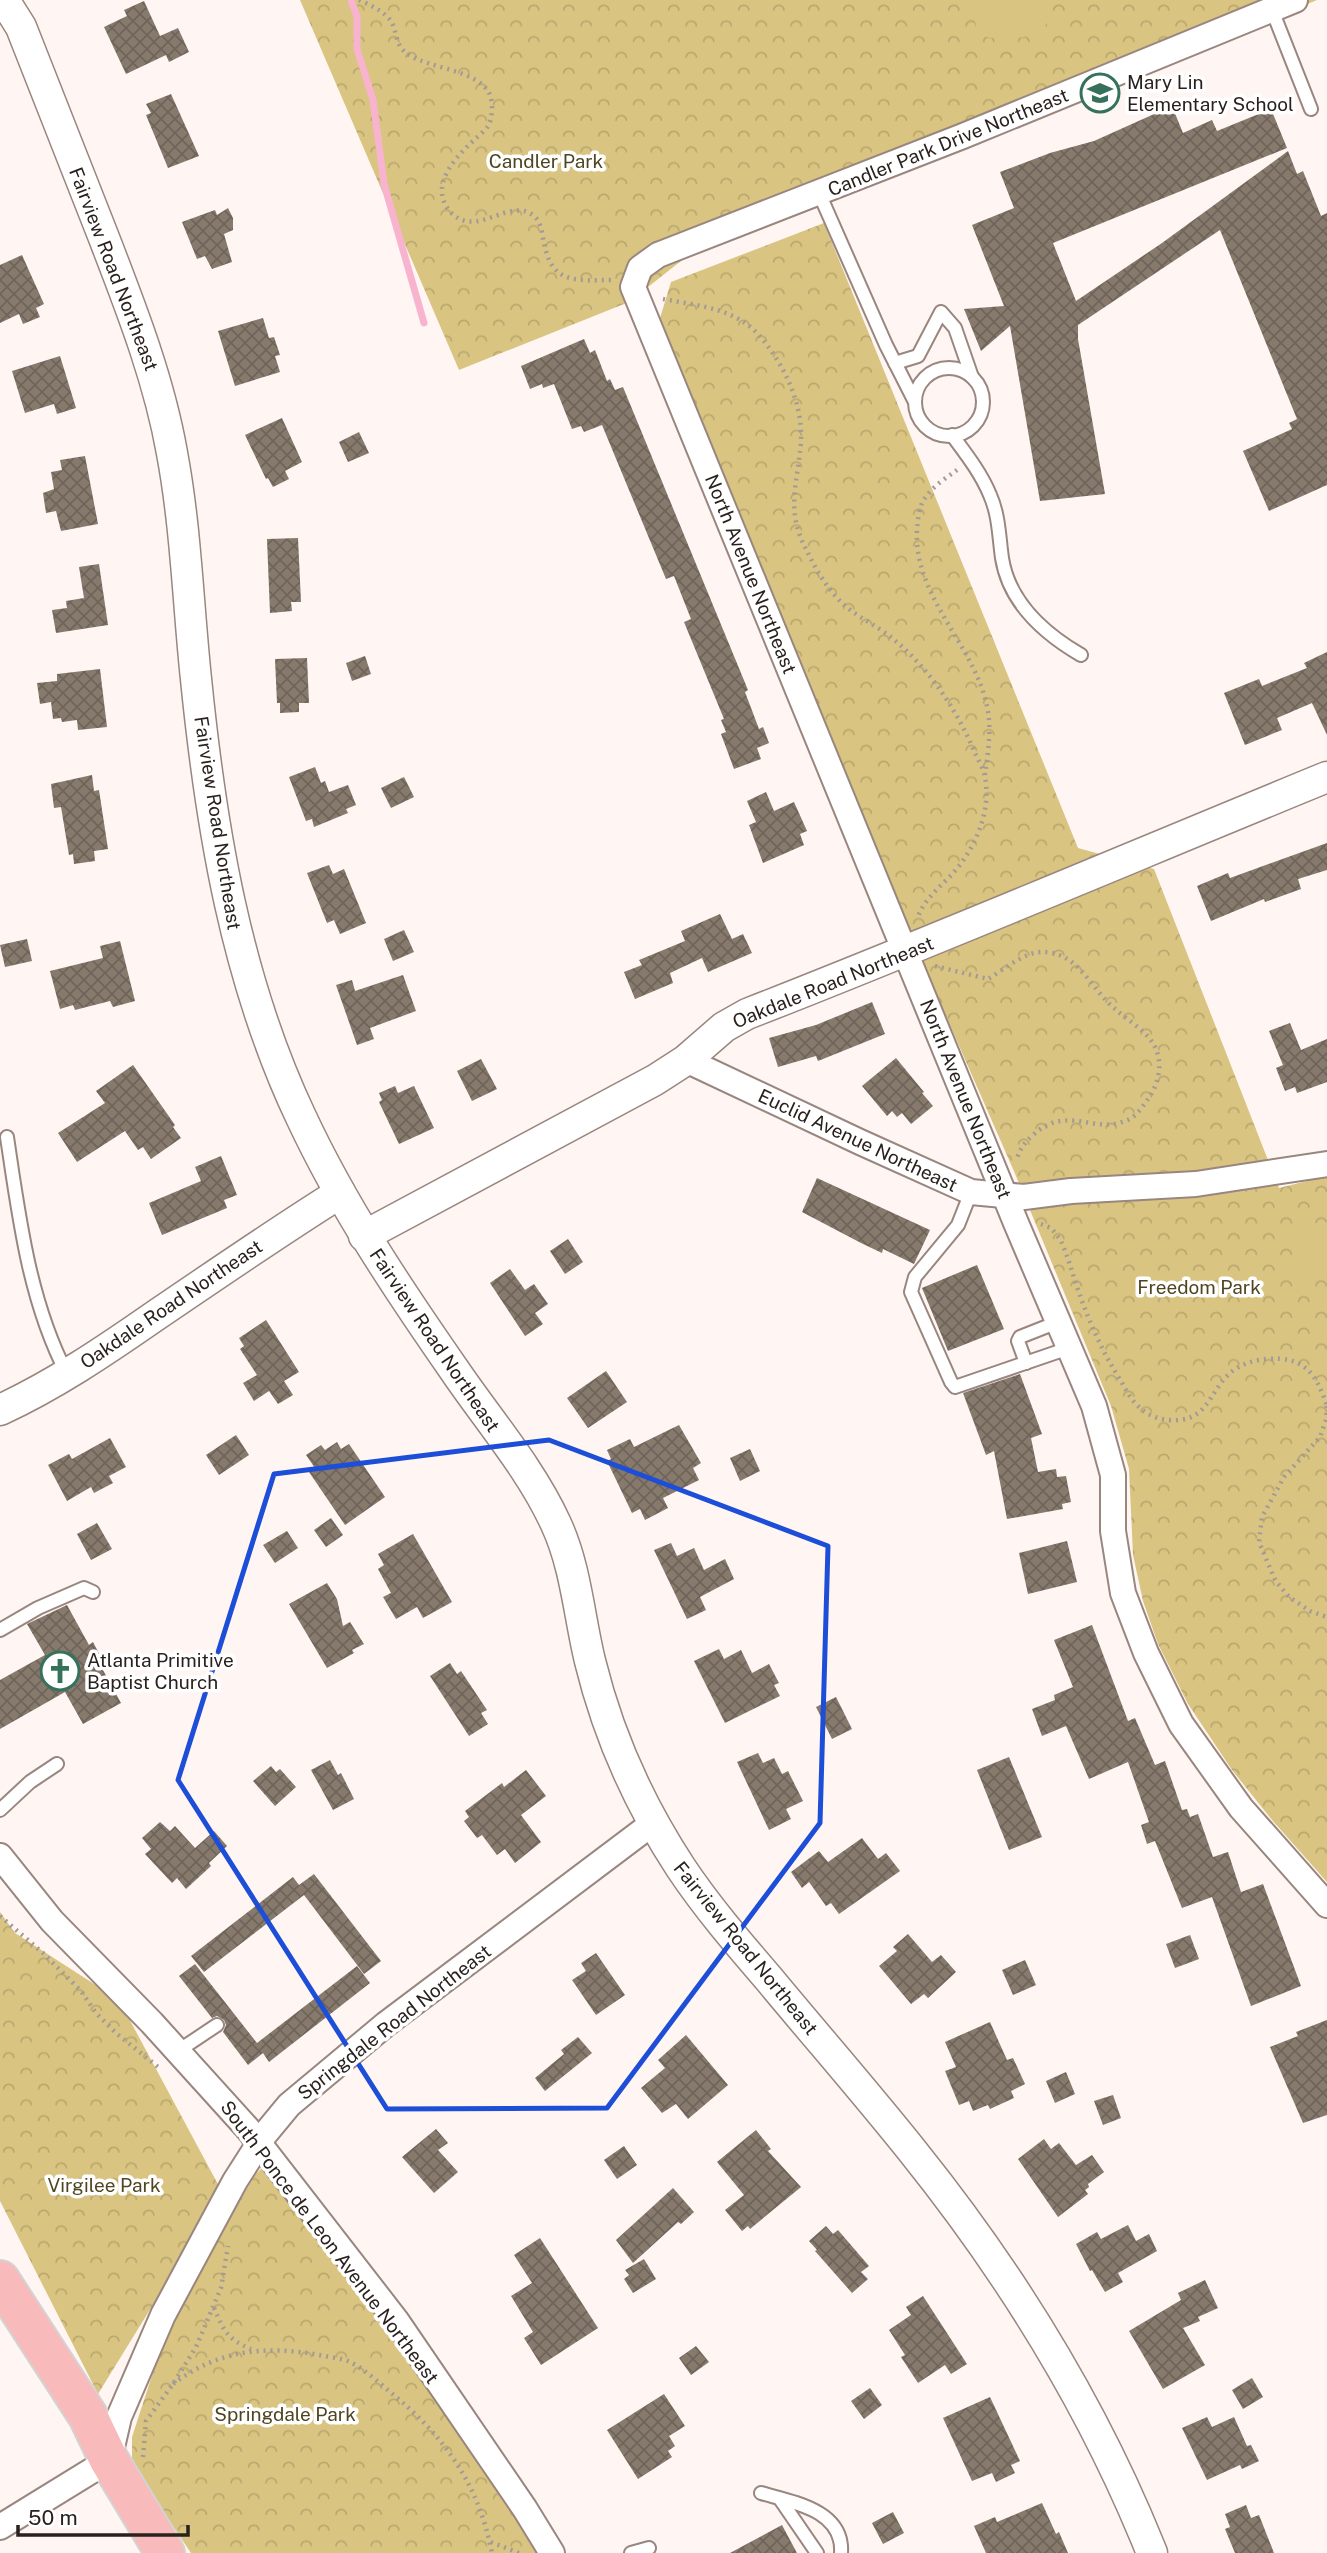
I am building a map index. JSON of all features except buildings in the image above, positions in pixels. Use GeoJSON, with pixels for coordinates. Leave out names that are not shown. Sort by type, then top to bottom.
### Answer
{"type":"FeatureCollection","features":[{"type":"Feature","properties":{"kind":"highway"},"geometry":{"type":"LineString","coordinates":[[0,2280],[88,2416],[126,2459],[165,2553]]}},
{"type":"Feature","properties":{"kind":"street","name":"Fairview Road Northeast"},"geometry":{"type":"LineString","coordinates":[[4,0],[21,27],[93,210],[162,401],[185,539],[204,750],[236,936],[248,982],[300,1116],[364,1236],[518,1460],[560,1532],[600,1697],[626,1769],[653,1823],[700,1895],[913,2151],[1005,2277],[1081,2403],[1124,2486],[1152,2553]]}},
{"type":"Feature","properties":{"kind":"street","name":"Candler Park Drive Northeast"},"geometry":{"type":"LineString","coordinates":[[640,268],[658,255],[819,193],[1295,0]]}},
{"type":"Feature","properties":{"kind":"street","name":"North Avenue Northeast"},"geometry":{"type":"LineString","coordinates":[[640,268],[634,280],[634,292],[917,948],[1005,1196],[1094,1406],[1113,1475],[1113,1531],[1123,1593],[1146,1653],[1181,1724],[1241,1808],[1327,1905]]}},
{"type":"Feature","properties":{"kind":"street","name":"Oakdale Road Northeast"},"geometry":{"type":"LineString","coordinates":[[364,1236],[655,1080],[686,1060],[724,1027],[747,1014],[917,948],[1080,877],[1327,777]]}},
{"type":"Feature","properties":{"kind":"street","name":"Euclid Avenue Northeast"},"geometry":{"type":"LineString","coordinates":[[686,1060],[971,1192],[1024,1197],[1071,1191],[1196,1184],[1327,1164]]}},
{"type":"Feature","properties":{"kind":"street","name":"Oakdale Road Northeast"},"geometry":{"type":"LineString","coordinates":[[0,1410],[37,1393],[67,1374],[340,1193]]}},
{"type":"Feature","properties":{"kind":"street","name":"Springdale Road Northeast"},"geometry":{"type":"LineString","coordinates":[[126,2459],[119,2417],[163,2315],[203,2237],[259,2143],[289,2105],[331,2068],[653,1823]]}},
{"type":"Feature","properties":{"kind":"street","name":"South Ponce de Leon Avenue Northeast"},"geometry":{"type":"LineString","coordinates":[[0,1856],[52,1921],[178,2051],[259,2143],[396,2320],[552,2553]]}},
{"type":"Feature","properties":{"kind":"street"},"geometry":{"type":"LineString","coordinates":[[0,2527],[126,2459]]}},
{"type":"Feature","properties":{"kind":"lane"},"geometry":{"type":"LineString","coordinates":[[1272,9],[1311,109]]}},
{"type":"Feature","properties":{"kind":"lane"},"geometry":{"type":"LineString","coordinates":[[819,193],[895,363],[914,400],[916,414],[923,425],[934,433],[960,434],[972,427],[980,416],[983,403],[981,390],[972,377],[955,328],[941,312],[918,356],[895,363]]}},
{"type":"Feature","properties":{"kind":"lane"},"geometry":{"type":"LineString","coordinates":[[914,400],[925,377],[937,369],[950,367],[972,377]]}},
{"type":"Feature","properties":{"kind":"lane"},"geometry":{"type":"LineString","coordinates":[[952,435],[990,495],[999,529],[1002,560],[1008,580],[1022,606],[1052,638],[1081,656]]}},
{"type":"Feature","properties":{"kind":"lane"},"geometry":{"type":"LineString","coordinates":[[7,1137],[19,1217],[39,1303],[49,1338],[67,1374]]}},
{"type":"Feature","properties":{"kind":"lane"},"geometry":{"type":"LineString","coordinates":[[971,1192],[958,1225],[915,1277],[911,1292],[951,1382],[955,1387],[1069,1348]]}},
{"type":"Feature","properties":{"kind":"lane"},"geometry":{"type":"LineString","coordinates":[[1026,1363],[1018,1341],[1020,1336],[1058,1322]]}},
{"type":"Feature","properties":{"kind":"lane"},"geometry":{"type":"LineString","coordinates":[[0,1630],[38,1608],[84,1588],[93,1592]]}},
{"type":"Feature","properties":{"kind":"lane"},"geometry":{"type":"LineString","coordinates":[[0,1810],[30,1782],[57,1764]]}},
{"type":"Feature","properties":{"kind":"lane"},"geometry":{"type":"LineString","coordinates":[[178,2051],[217,2025]]}},
{"type":"Feature","properties":{"kind":"lane"},"geometry":{"type":"LineString","coordinates":[[761,2493],[814,2509],[831,2522],[842,2544],[841,2553]]}},
{"type":"Feature","properties":{"kind":"lane"},"geometry":{"type":"LineString","coordinates":[[780,2499],[817,2553]]}},
{"type":"Feature","properties":{"kind":"lane"},"geometry":{"type":"LineString","coordinates":[[631,2553],[649,2548]]}},
{"type":"Feature","properties":{"kind":"path"},"geometry":{"type":"LineString","coordinates":[[359,0],[378,8],[392,23],[397,43],[405,53],[471,78],[483,85],[490,94],[492,109],[488,126],[459,153],[445,174],[442,192],[448,208],[458,218],[471,222],[482,221],[510,210],[527,212],[540,226],[547,260],[558,275],[575,280],[615,281]]}},
{"type":"Feature","properties":{"kind":"path"},"geometry":{"type":"LineString","coordinates":[[659,298],[727,312],[749,324],[764,341],[786,377],[798,407],[801,439],[793,509],[796,529],[805,548],[824,582],[842,603],[892,638],[933,680],[964,726],[985,776]]}},
{"type":"Feature","properties":{"kind":"path"},"geometry":{"type":"LineString","coordinates":[[960,468],[923,499],[916,544],[926,585],[975,674],[987,706],[990,735],[985,776],[986,806],[979,835],[959,866],[920,911],[917,948],[988,979],[1032,952],[1062,956],[1086,974],[1111,1006],[1149,1037],[1157,1051],[1158,1077],[1149,1098],[1137,1114],[1127,1121],[1114,1124],[1062,1119],[1041,1128],[1024,1143],[1013,1170]]}},
{"type":"Feature","properties":{"kind":"path"},"geometry":{"type":"LineString","coordinates":[[1034,1220],[1051,1228],[1060,1239],[1068,1253],[1080,1296],[1105,1356],[1140,1409],[1152,1416],[1176,1420],[1195,1416],[1213,1399],[1227,1376],[1238,1367],[1258,1360],[1283,1358],[1306,1367],[1321,1387],[1327,1406],[1326,1420],[1320,1437],[1284,1476],[1262,1517],[1259,1542],[1275,1580],[1289,1597],[1310,1611],[1327,1617]]}},
{"type":"Feature","properties":{"kind":"path"},"geometry":{"type":"LineString","coordinates":[[0,1916],[81,1991],[96,2013],[116,2033],[160,2069]]}},
{"type":"Feature","properties":{"kind":"path"},"geometry":{"type":"LineString","coordinates":[[126,2459],[146,2421],[196,2347],[221,2288],[225,2256],[232,2235]]}},
{"type":"Feature","properties":{"kind":"path"},"geometry":{"type":"LineString","coordinates":[[214,2307],[223,2330],[234,2342],[251,2350]]}},
{"type":"Feature","properties":{"kind":"path"},"geometry":{"type":"LineString","coordinates":[[173,2384],[202,2366],[251,2350],[297,2351],[349,2361],[403,2402],[439,2438],[459,2464],[480,2507],[492,2553]]}},
{"type":"Feature","properties":{"kind":"path"},"geometry":{"type":"LineString","coordinates":[[490,2542],[519,2553]]}},
{"type":"Feature","properties":{"kind":"highlighted area"},"geometry":{"type":"Polygon","coordinates":[[[549,1440],[828,1546],[820,1823],[607,2108],[387,2109],[178,1780],[274,1474],[549,1440]]]}},
{"type":"Feature","properties":{"kind":"green space","name":"Candler Park"},"geometry":{"type":"Polygon","coordinates":[[[300,0],[1317,0],[1122,82],[686,257],[629,302],[459,370],[300,0]]]}},
{"type":"Feature","properties":{"kind":"green space"},"geometry":{"type":"Polygon","coordinates":[[[982,0],[1040,0],[1048,19],[1043,32],[1002,39],[978,33],[973,14],[982,0]]]}},
{"type":"Feature","properties":{"kind":"green space","name":"Freedom Park"},"geometry":{"type":"Polygon","coordinates":[[[824,223],[1078,848],[1154,869],[1279,1188],[1327,1176],[1327,1882],[1232,1770],[1188,1704],[1158,1644],[1143,1601],[1133,1555],[1129,1469],[1111,1406],[1013,1169],[921,959],[660,318],[671,282],[824,223]]]}},
{"type":"Feature","properties":{"kind":"green space"},"geometry":{"type":"Polygon","coordinates":[[[1327,1222],[1327,1272],[1296,1276],[1289,1226],[1327,1222]]]}},
{"type":"Feature","properties":{"kind":"green space","name":"Virgilee Park"},"geometry":{"type":"Polygon","coordinates":[[[0,1912],[15,1933],[119,2000],[220,2188],[167,2282],[98,2394],[0,2201],[0,1912]]]}},
{"type":"Feature","properties":{"kind":"green space","name":"Springdale Park"},"geometry":{"type":"Polygon","coordinates":[[[265,2165],[286,2179],[550,2553],[191,2553],[132,2465],[132,2437],[159,2354],[201,2268],[254,2176],[265,2165]]]}},
{"type":"Feature","properties":{"kind":"waterway"},"geometry":{"type":"LineString","coordinates":[[351,0],[357,17],[357,49],[373,100],[384,184],[424,323]]}},
{"type":"Feature","properties":{"kind":"place","name":"Mary Lin Elementary School"},"geometry":{"type":"Point","coordinates":[1100,93]}},
{"type":"Feature","properties":{"kind":"place","name":"Atlanta Primitive Baptist Church"},"geometry":{"type":"Point","coordinates":[60,1671]}}]}
